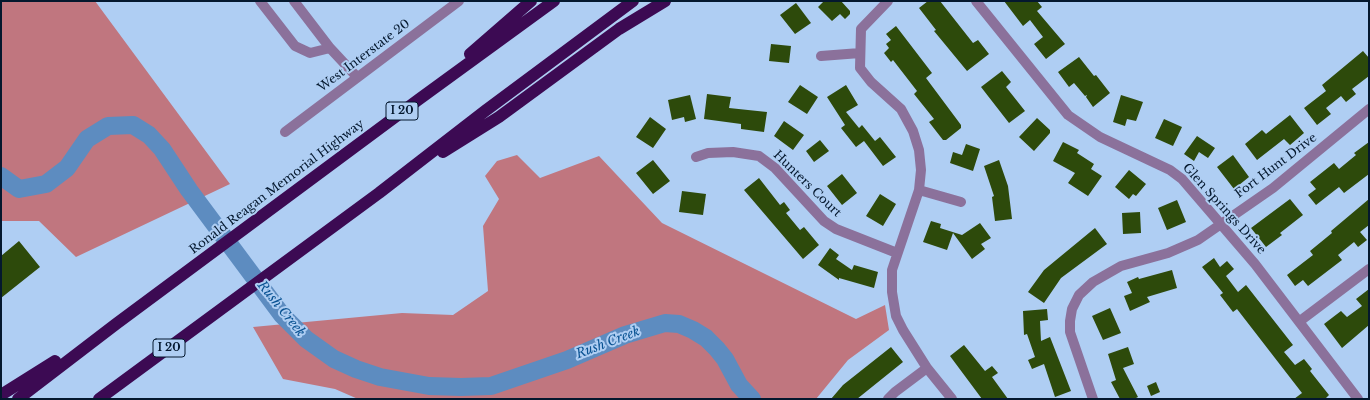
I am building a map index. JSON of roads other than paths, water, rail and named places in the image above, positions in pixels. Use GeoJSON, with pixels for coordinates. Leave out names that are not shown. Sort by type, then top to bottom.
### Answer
{"type":"FeatureCollection","features":[{"type":"Feature","properties":{"kind":"highway"},"geometry":{"type":"LineString","coordinates":[[418,100],[531,1]]}},
{"type":"Feature","properties":{"kind":"highway","name":"Ronald Reagan Memorial Highway"},"geometry":{"type":"LineString","coordinates":[[18,399],[116,324],[554,1]]}},
{"type":"Feature","properties":{"kind":"highway","name":"I 20"},"geometry":{"type":"LineString","coordinates":[[99,399],[379,193],[485,111],[633,1]]}},
{"type":"Feature","properties":{"kind":"highway"},"geometry":{"type":"LineString","coordinates":[[379,193],[499,116],[619,29],[665,1]]}},
{"type":"Feature","properties":{"kind":"highway"},"geometry":{"type":"LineString","coordinates":[[1,395],[116,324]]}},
{"type":"Feature","properties":{"kind":"highway"},"geometry":{"type":"LineString","coordinates":[[112,399],[184,337]]}},
{"type":"Feature","properties":{"kind":"street"},"geometry":{"type":"LineString","coordinates":[[260,1],[295,46],[310,54],[330,48]]}},
{"type":"Feature","properties":{"kind":"street"},"geometry":{"type":"LineString","coordinates":[[294,1],[330,48],[357,77]]}},
{"type":"Feature","properties":{"kind":"street","name":"West Interstate 20"},"geometry":{"type":"LineString","coordinates":[[285,132],[459,1]]}},
{"type":"Feature","properties":{"kind":"street"},"geometry":{"type":"LineString","coordinates":[[888,1],[861,29],[860,68],[871,82],[901,109],[913,131],[919,150],[920,163],[919,190],[892,270],[892,292],[896,316],[927,368],[952,399]]}},
{"type":"Feature","properties":{"kind":"street","name":"Glen Springs Drive"},"geometry":{"type":"LineString","coordinates":[[976,1],[1068,114],[1100,137],[1170,170],[1182,179],[1219,224],[1255,264],[1300,321],[1358,399]]}},
{"type":"Feature","properties":{"kind":"street"},"geometry":{"type":"LineString","coordinates":[[821,56],[860,53]]}},
{"type":"Feature","properties":{"kind":"street","name":"Fort Hunt Drive"},"geometry":{"type":"LineString","coordinates":[[1093,399],[1070,332],[1072,309],[1079,295],[1093,282],[1122,266],[1168,253],[1198,240],[1273,188],[1369,109]]}},
{"type":"Feature","properties":{"kind":"street","name":"Hunters Court"},"geometry":{"type":"LineString","coordinates":[[696,157],[708,153],[733,152],[759,156],[775,168],[824,220],[836,229],[897,253]]}},
{"type":"Feature","properties":{"kind":"street"},"geometry":{"type":"LineString","coordinates":[[919,190],[961,202]]}},
{"type":"Feature","properties":{"kind":"street"},"geometry":{"type":"LineString","coordinates":[[1300,321],[1369,269]]}},
{"type":"Feature","properties":{"kind":"street"},"geometry":{"type":"LineString","coordinates":[[888,399],[927,368]]}},
{"type":"Feature","properties":{"kind":"waterway","name":"Rush Creek"},"geometry":{"type":"LineString","coordinates":[[1,176],[19,189],[46,184],[67,168],[87,139],[108,126],[133,125],[149,135],[162,149],[189,190],[282,315],[306,339],[334,359],[356,369],[380,377],[429,386],[491,386],[567,360],[625,335],[665,323],[679,324],[706,338],[717,349],[725,359],[739,385],[752,399]]}}]}
